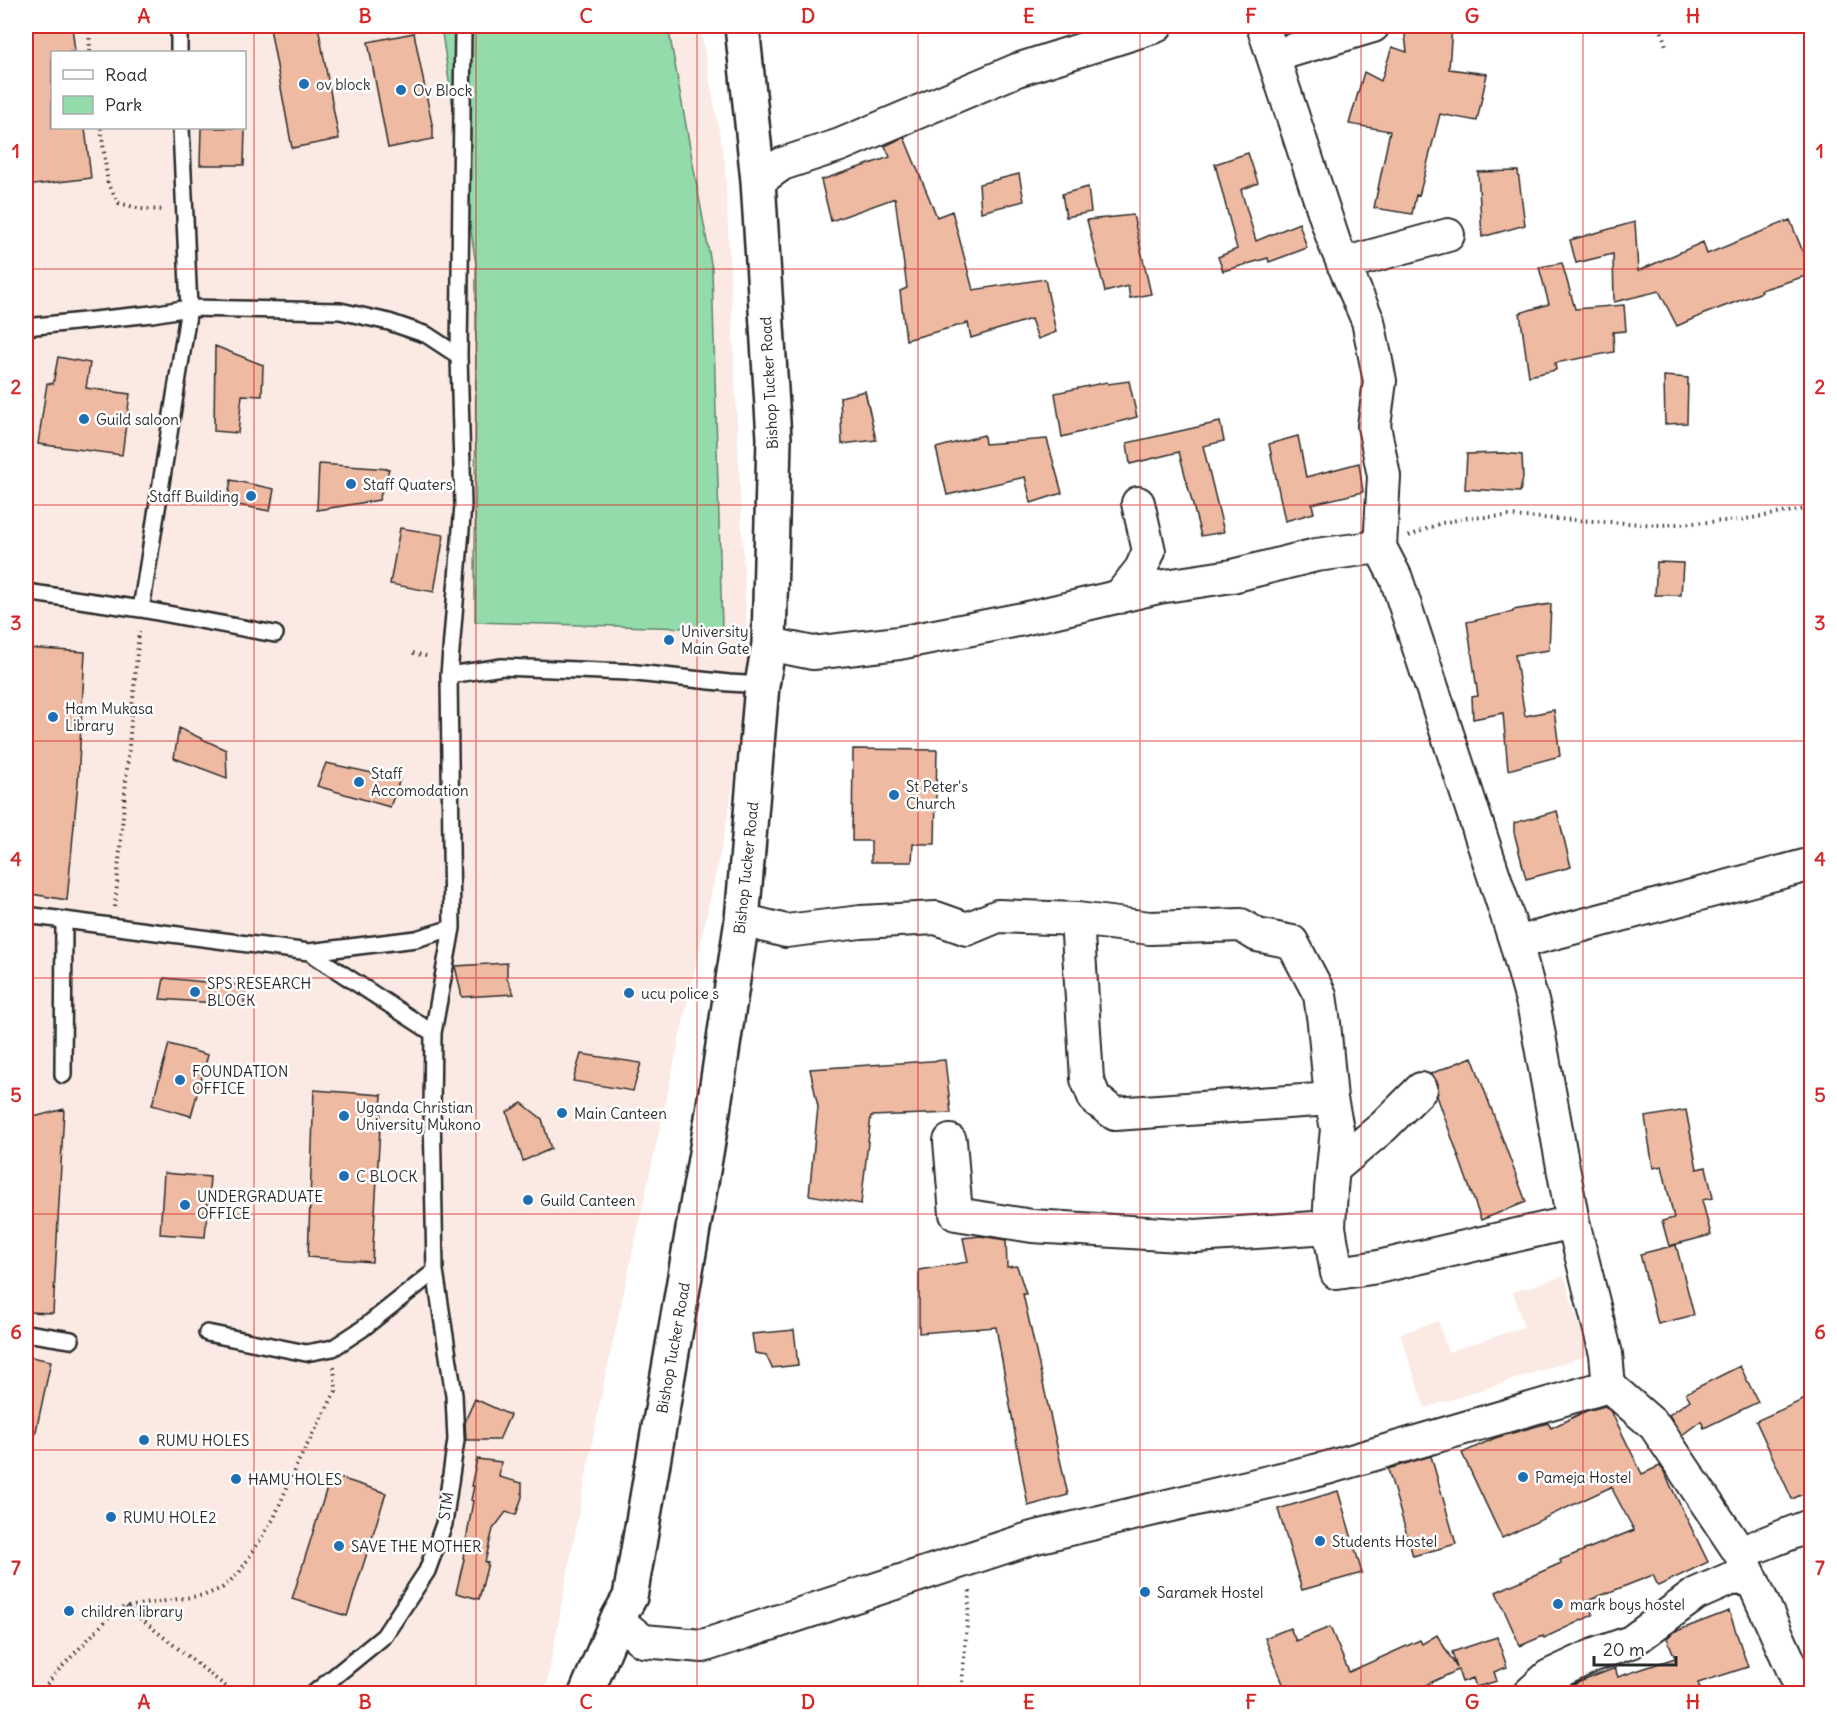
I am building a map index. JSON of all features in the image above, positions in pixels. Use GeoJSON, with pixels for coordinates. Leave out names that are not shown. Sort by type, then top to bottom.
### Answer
{"type":"FeatureCollection","features":[{"type":"Feature","properties":{"kind":"main road","name":"Bishop Tucker Road"},"geometry":{"type":"LineString","coordinates":[[586,1694],[617,1620],[630,1597],[710,1129],[742,920],[762,685],[769,644],[774,438],[758,181],[742,26]]}},
{"type":"Feature","properties":{"kind":"street"},"geometry":{"type":"LineString","coordinates":[[758,181],[782,164],[840,145],[1017,70],[1156,26]]}},
{"type":"Feature","properties":{"kind":"street"},"geometry":{"type":"LineString","coordinates":[[1263,26],[1323,210],[1368,321],[1380,381],[1374,426],[1384,476],[1380,547],[1396,578],[1516,942],[1534,1008],[1573,1222],[1606,1354],[1609,1386],[1656,1426],[1746,1566],[1804,1694]]}},
{"type":"Feature","properties":{"kind":"street"},"geometry":{"type":"LineString","coordinates":[[1273,56],[1372,26]]}},
{"type":"Feature","properties":{"kind":"street"},"geometry":{"type":"LineString","coordinates":[[1343,264],[1448,235]]}},
{"type":"Feature","properties":{"kind":"street"},"geometry":{"type":"LineString","coordinates":[[1119,597],[1141,569],[1149,550],[1138,503]]}},
{"type":"Feature","properties":{"kind":"street"},"geometry":{"type":"LineString","coordinates":[[769,644],[813,653],[898,642],[1023,619],[1159,588],[1232,576],[1316,555],[1380,547]]}},
{"type":"Feature","properties":{"kind":"street"},"geometry":{"type":"LineString","coordinates":[[1516,942],[1812,864]]}},
{"type":"Feature","properties":{"kind":"street"},"geometry":{"type":"LineString","coordinates":[[742,920],[786,931],[861,922],[936,918],[968,929],[998,916],[1077,919],[1150,928],[1240,926],[1257,935],[1292,942],[1320,995],[1331,1099],[1337,1129],[1329,1227],[1337,1273],[1378,1267],[1573,1222]]}},
{"type":"Feature","properties":{"kind":"street"},"geometry":{"type":"LineString","coordinates":[[1077,919],[1087,1079],[1095,1099],[1115,1114],[1331,1099]]}},
{"type":"Feature","properties":{"kind":"street"},"geometry":{"type":"LineString","coordinates":[[1333,1169],[1384,1126],[1421,1089]]}},
{"type":"Feature","properties":{"kind":"street"},"geometry":{"type":"LineString","coordinates":[[950,1141],[956,1214],[1032,1226],[1196,1236],[1329,1227]]}},
{"type":"Feature","properties":{"kind":"street"},"geometry":{"type":"LineString","coordinates":[[617,1620],[643,1641],[703,1646],[1032,1538],[1327,1468],[1609,1386]]}},
{"type":"Feature","properties":{"kind":"street"},"geometry":{"type":"LineString","coordinates":[[1529,1694],[1549,1676],[1594,1655],[1631,1642],[1696,1594],[1730,1579],[1746,1566],[1812,1525]]}},
{"type":"Feature","properties":{"kind":"lane"},"geometry":{"type":"LineString","coordinates":[[179,51],[180,26]]}},
{"type":"Feature","properties":{"kind":"lane","name":"STM"},"geometry":{"type":"LineString","coordinates":[[313,1694],[384,1636],[427,1571],[444,1524],[456,1440],[454,1395],[435,1271],[432,1112],[433,1033],[452,928],[449,675],[463,505],[459,356],[463,28]]}},
{"type":"Feature","properties":{"kind":"lane"},"geometry":{"type":"LineString","coordinates":[[141,609],[189,308],[181,129]]}},
{"type":"Feature","properties":{"kind":"lane"},"geometry":{"type":"LineString","coordinates":[[26,327],[189,308],[340,311],[389,322],[427,335],[459,356]]}},
{"type":"Feature","properties":{"kind":"lane"},"geometry":{"type":"LineString","coordinates":[[26,592],[141,609],[275,634]]}},
{"type":"Feature","properties":{"kind":"lane"},"geometry":{"type":"LineString","coordinates":[[449,675],[502,667],[627,672],[762,685]]}},
{"type":"Feature","properties":{"kind":"lane"},"geometry":{"type":"LineString","coordinates":[[26,915],[309,952],[416,939],[452,928]]}},
{"type":"Feature","properties":{"kind":"lane"},"geometry":{"type":"LineString","coordinates":[[63,1075],[64,920]]}},
{"type":"Feature","properties":{"kind":"lane"},"geometry":{"type":"LineString","coordinates":[[309,952],[433,1033]]}},
{"type":"Feature","properties":{"kind":"lane"},"geometry":{"type":"LineString","coordinates":[[207,1333],[306,1353],[333,1348],[362,1329],[435,1271]]}},
{"type":"Feature","properties":{"kind":"lane"},"geometry":{"type":"LineString","coordinates":[[26,1333],[71,1340]]}},
{"type":"Feature","properties":{"kind":"path"},"geometry":{"type":"LineString","coordinates":[[89,26],[90,51]]}},
{"type":"Feature","properties":{"kind":"path"},"geometry":{"type":"LineString","coordinates":[[1660,26],[1667,49]]}},
{"type":"Feature","properties":{"kind":"path"},"geometry":{"type":"LineString","coordinates":[[100,129],[108,184],[118,203],[141,208],[183,211]]}},
{"type":"Feature","properties":{"kind":"path"},"geometry":{"type":"LineString","coordinates":[[1380,547],[1441,523],[1467,518],[1508,516],[1660,525],[1740,520],[1812,508]]}},
{"type":"Feature","properties":{"kind":"path"},"geometry":{"type":"LineString","coordinates":[[114,925],[141,609]]}},
{"type":"Feature","properties":{"kind":"path"},"geometry":{"type":"LineString","coordinates":[[40,1694],[54,1675],[116,1611],[126,1607],[205,1595],[222,1588],[239,1573],[274,1518],[297,1464],[336,1391],[333,1348]]}},
{"type":"Feature","properties":{"kind":"path"},"geometry":{"type":"LineString","coordinates":[[961,1694],[971,1582],[968,1560]]}},
{"type":"Feature","properties":{"kind":"path"},"geometry":{"type":"LineString","coordinates":[[126,1607],[236,1694]]}},
{"type":"Feature","properties":{"kind":"shaded area","name":"Uganda Christian University Mukono"},"geometry":{"type":"Polygon","coordinates":[[[26,26],[700,26],[725,163],[748,658],[747,707],[725,831],[600,1401],[545,1693],[26,1694],[26,26]]]}},
{"type":"Feature","properties":{"kind":"shaded area"},"geometry":{"type":"Polygon","coordinates":[[[1564,1276],[1589,1355],[1425,1408],[1400,1334],[1438,1321],[1448,1352],[1524,1327],[1513,1292],[1564,1276]]]}},
{"type":"Feature","properties":{"kind":"green space"},"geometry":{"type":"Polygon","coordinates":[[[413,26],[668,26],[712,269],[722,629],[475,622],[476,265],[442,33],[413,26]]]}},
{"type":"Feature","properties":{"kind":"building"},"geometry":{"type":"Polygon","coordinates":[[[26,26],[72,26],[75,51],[51,51],[51,129],[85,129],[91,178],[26,186],[26,26]]]}},
{"type":"Feature","properties":{"kind":"building","name":"ov block"},"geometry":{"type":"Polygon","coordinates":[[[318,26],[339,139],[292,148],[270,28],[318,26]]]}},
{"type":"Feature","properties":{"kind":"building"},"geometry":{"type":"Polygon","coordinates":[[[1404,26],[1452,26],[1449,69],[1487,74],[1477,121],[1440,114],[1419,196],[1416,195],[1412,214],[1374,208],[1390,131],[1349,124],[1364,72],[1381,81],[1392,47],[1407,52],[1404,26]]]}},
{"type":"Feature","properties":{"kind":"building","name":"Ov Block"},"geometry":{"type":"Polygon","coordinates":[[[414,33],[433,139],[388,148],[368,42],[414,33]]]}},
{"type":"Feature","properties":{"kind":"building"},"geometry":{"type":"Polygon","coordinates":[[[201,129],[245,129],[244,165],[200,165],[201,129]]]}},
{"type":"Feature","properties":{"kind":"building"},"geometry":{"type":"Polygon","coordinates":[[[904,137],[937,217],[952,211],[973,290],[1045,279],[1056,332],[1038,339],[1031,319],[971,338],[968,323],[906,340],[900,291],[907,288],[895,198],[831,221],[821,180],[890,157],[885,146],[904,137]]]}},
{"type":"Feature","properties":{"kind":"building"},"geometry":{"type":"Polygon","coordinates":[[[1248,153],[1258,183],[1241,190],[1256,241],[1299,223],[1307,248],[1269,262],[1268,258],[1223,271],[1218,257],[1237,249],[1215,164],[1248,153]]]}},
{"type":"Feature","properties":{"kind":"building"},"geometry":{"type":"Polygon","coordinates":[[[1518,171],[1525,225],[1482,237],[1478,172],[1518,171]]]}},
{"type":"Feature","properties":{"kind":"building"},"geometry":{"type":"Polygon","coordinates":[[[1019,174],[1024,201],[981,212],[979,184],[1019,174]]]}},
{"type":"Feature","properties":{"kind":"building"},"geometry":{"type":"Polygon","coordinates":[[[1088,187],[1091,212],[1066,217],[1062,194],[1088,187]]]}},
{"type":"Feature","properties":{"kind":"building"},"geometry":{"type":"Polygon","coordinates":[[[1133,215],[1151,294],[1130,298],[1128,286],[1105,292],[1087,220],[1133,215]]]}},
{"type":"Feature","properties":{"kind":"building"},"geometry":{"type":"Polygon","coordinates":[[[1790,220],[1812,274],[1761,290],[1762,292],[1677,326],[1659,291],[1614,302],[1613,254],[1576,263],[1570,240],[1635,222],[1638,271],[1703,242],[1707,254],[1790,220]]]}},
{"type":"Feature","properties":{"kind":"building"},"geometry":{"type":"Polygon","coordinates":[[[1562,263],[1575,309],[1624,305],[1626,331],[1613,332],[1614,352],[1555,363],[1556,370],[1529,376],[1520,313],[1549,304],[1539,267],[1562,263]]]}},
{"type":"Feature","properties":{"kind":"building"},"geometry":{"type":"Polygon","coordinates":[[[215,346],[263,365],[262,396],[242,395],[238,433],[214,431],[215,346]]]}},
{"type":"Feature","properties":{"kind":"building","name":"Guild saloon"},"geometry":{"type":"Polygon","coordinates":[[[58,357],[90,363],[86,388],[130,394],[122,455],[38,444],[47,383],[53,384],[58,357]]]}},
{"type":"Feature","properties":{"kind":"building"},"geometry":{"type":"Polygon","coordinates":[[[1664,376],[1688,378],[1687,423],[1665,424],[1664,376]]]}},
{"type":"Feature","properties":{"kind":"building"},"geometry":{"type":"Polygon","coordinates":[[[1129,381],[1137,417],[1062,437],[1055,393],[1107,382],[1108,384],[1129,381]]]}},
{"type":"Feature","properties":{"kind":"building"},"geometry":{"type":"Polygon","coordinates":[[[865,391],[876,440],[842,444],[840,397],[865,391]]]}},
{"type":"Feature","properties":{"kind":"building"},"geometry":{"type":"Polygon","coordinates":[[[1220,422],[1224,441],[1203,446],[1224,532],[1201,536],[1179,452],[1130,464],[1127,443],[1220,422]]]}},
{"type":"Feature","properties":{"kind":"building"},"geometry":{"type":"Polygon","coordinates":[[[984,435],[985,444],[1047,439],[1062,493],[1031,503],[1025,477],[947,495],[936,448],[984,435]]]}},
{"type":"Feature","properties":{"kind":"building"},"geometry":{"type":"Polygon","coordinates":[[[1298,436],[1306,477],[1359,463],[1363,492],[1312,504],[1314,513],[1285,521],[1269,444],[1298,436]]]}},
{"type":"Feature","properties":{"kind":"building"},"geometry":{"type":"Polygon","coordinates":[[[1467,454],[1522,455],[1523,478],[1520,492],[1465,489],[1467,454]]]}},
{"type":"Feature","properties":{"kind":"building","name":"Staff Quaters"},"geometry":{"type":"Polygon","coordinates":[[[319,464],[389,469],[379,500],[317,510],[319,464]]]}},
{"type":"Feature","properties":{"kind":"building","name":"Staff Building"},"geometry":{"type":"Polygon","coordinates":[[[231,480],[274,489],[270,511],[227,503],[231,480]]]}},
{"type":"Feature","properties":{"kind":"building"},"geometry":{"type":"Polygon","coordinates":[[[400,528],[444,535],[434,592],[390,584],[400,528]]]}},
{"type":"Feature","properties":{"kind":"building"},"geometry":{"type":"Polygon","coordinates":[[[1657,562],[1683,563],[1681,595],[1655,595],[1657,562]]]}},
{"type":"Feature","properties":{"kind":"building"},"geometry":{"type":"Polygon","coordinates":[[[1551,604],[1549,650],[1515,655],[1525,716],[1554,710],[1560,756],[1508,770],[1503,713],[1473,719],[1472,697],[1478,696],[1467,622],[1513,612],[1513,610],[1551,604]]]}},
{"type":"Feature","properties":{"kind":"building","name":"Ham Mukasa Library"},"geometry":{"type":"Polygon","coordinates":[[[26,648],[85,652],[78,782],[67,900],[26,893],[26,648]]]}},
{"type":"Feature","properties":{"kind":"building"},"geometry":{"type":"Polygon","coordinates":[[[179,728],[226,750],[227,778],[174,758],[179,728]]]}},
{"type":"Feature","properties":{"kind":"building","name":"St Peter's Church"},"geometry":{"type":"Polygon","coordinates":[[[853,749],[937,750],[935,844],[913,844],[912,862],[871,862],[871,841],[852,841],[853,749]]]}},
{"type":"Feature","properties":{"kind":"building","name":"Staff Accomodation"},"geometry":{"type":"Polygon","coordinates":[[[326,763],[400,779],[390,807],[317,786],[326,763]]]}},
{"type":"Feature","properties":{"kind":"building"},"geometry":{"type":"Polygon","coordinates":[[[1557,811],[1571,867],[1526,879],[1514,832],[1514,823],[1557,811]]]}},
{"type":"Feature","properties":{"kind":"building"},"geometry":{"type":"Polygon","coordinates":[[[507,963],[507,978],[514,994],[462,997],[455,966],[507,963]]]}},
{"type":"Feature","properties":{"kind":"building","name":"SPS RESEARCH BLOCK"},"geometry":{"type":"Polygon","coordinates":[[[164,978],[246,986],[244,1005],[160,999],[164,978]]]}},
{"type":"Feature","properties":{"kind":"building","name":"FOUNDATION OFFICE"},"geometry":{"type":"Polygon","coordinates":[[[169,1044],[208,1055],[191,1116],[152,1105],[169,1044]]]}},
{"type":"Feature","properties":{"kind":"building"},"geometry":{"type":"Polygon","coordinates":[[[581,1054],[641,1063],[633,1091],[573,1081],[581,1054]]]}},
{"type":"Feature","properties":{"kind":"building"},"geometry":{"type":"Polygon","coordinates":[[[1472,1057],[1526,1202],[1481,1220],[1437,1096],[1438,1084],[1430,1074],[1472,1057]]]}},
{"type":"Feature","properties":{"kind":"building"},"geometry":{"type":"Polygon","coordinates":[[[945,1060],[951,1113],[871,1116],[861,1204],[809,1195],[818,1107],[810,1069],[945,1060]]]}},
{"type":"Feature","properties":{"kind":"building","name":"C BLOCK"},"geometry":{"type":"Polygon","coordinates":[[[314,1090],[382,1095],[372,1262],[308,1257],[314,1090]]]}},
{"type":"Feature","properties":{"kind":"building"},"geometry":{"type":"Polygon","coordinates":[[[522,1103],[542,1119],[551,1149],[523,1161],[507,1112],[522,1103]]]}},
{"type":"Feature","properties":{"kind":"building"},"geometry":{"type":"Polygon","coordinates":[[[64,1109],[53,1313],[26,1312],[26,1119],[64,1109]]]}},
{"type":"Feature","properties":{"kind":"building"},"geometry":{"type":"Polygon","coordinates":[[[1686,1110],[1697,1169],[1706,1167],[1713,1198],[1702,1200],[1711,1235],[1669,1246],[1662,1221],[1674,1218],[1662,1166],[1653,1168],[1645,1117],[1686,1110]]]}},
{"type":"Feature","properties":{"kind":"building","name":"UNDERGRADUATE OFFICE"},"geometry":{"type":"Polygon","coordinates":[[[164,1173],[210,1177],[205,1237],[160,1234],[164,1173]]]}},
{"type":"Feature","properties":{"kind":"building"},"geometry":{"type":"Polygon","coordinates":[[[980,1236],[1006,1240],[1007,1267],[1017,1266],[1026,1294],[1023,1294],[1068,1495],[1028,1506],[996,1327],[919,1333],[919,1270],[968,1262],[963,1238],[980,1236]]]}},
{"type":"Feature","properties":{"kind":"building"},"geometry":{"type":"Polygon","coordinates":[[[1676,1245],[1694,1315],[1658,1324],[1640,1254],[1676,1245]]]}},
{"type":"Feature","properties":{"kind":"building"},"geometry":{"type":"Polygon","coordinates":[[[794,1330],[798,1365],[772,1368],[766,1355],[755,1353],[752,1334],[794,1330]]]}},
{"type":"Feature","properties":{"kind":"building"},"geometry":{"type":"Polygon","coordinates":[[[26,1356],[51,1361],[35,1436],[26,1435],[26,1356]]]}},
{"type":"Feature","properties":{"kind":"building"},"geometry":{"type":"Polygon","coordinates":[[[1740,1366],[1758,1402],[1704,1428],[1701,1421],[1682,1435],[1669,1415],[1690,1400],[1686,1393],[1740,1366]]]}},
{"type":"Feature","properties":{"kind":"building"},"geometry":{"type":"Polygon","coordinates":[[[475,1399],[510,1415],[499,1440],[466,1440],[465,1421],[475,1399]]]}},
{"type":"Feature","properties":{"kind":"building"},"geometry":{"type":"Polygon","coordinates":[[[1805,1399],[1812,1414],[1812,1490],[1792,1499],[1756,1421],[1805,1399]]]}},
{"type":"Feature","properties":{"kind":"building"},"geometry":{"type":"Polygon","coordinates":[[[1605,1406],[1612,1413],[1642,1474],[1660,1466],[1663,1470],[1708,1562],[1658,1586],[1653,1575],[1587,1601],[1593,1615],[1544,1638],[1543,1636],[1520,1646],[1496,1592],[1561,1563],[1560,1560],[1634,1530],[1611,1487],[1502,1538],[1462,1453],[1495,1438],[1548,1423],[1551,1428],[1586,1411],[1605,1406]]]}},
{"type":"Feature","properties":{"kind":"building"},"geometry":{"type":"Polygon","coordinates":[[[1431,1456],[1456,1544],[1413,1556],[1388,1469],[1431,1456]]]}},
{"type":"Feature","properties":{"kind":"building"},"geometry":{"type":"Polygon","coordinates":[[[477,1459],[501,1462],[499,1477],[522,1483],[522,1497],[516,1515],[506,1512],[493,1529],[479,1599],[456,1593],[464,1559],[473,1501],[471,1500],[474,1486],[471,1486],[477,1459]]]}},
{"type":"Feature","properties":{"kind":"building","name":"SAVE THE MOTHER"},"geometry":{"type":"Polygon","coordinates":[[[331,1475],[386,1493],[347,1616],[292,1599],[331,1475]]]}},
{"type":"Feature","properties":{"kind":"building","name":"Students Hostel"},"geometry":{"type":"Polygon","coordinates":[[[1338,1491],[1362,1573],[1302,1590],[1278,1509],[1338,1491]]]}},
{"type":"Feature","properties":{"kind":"building"},"geometry":{"type":"Polygon","coordinates":[[[1729,1611],[1748,1667],[1698,1683],[1702,1694],[1556,1694],[1615,1668],[1618,1677],[1675,1658],[1667,1638],[1674,1632],[1729,1611]]]}},
{"type":"Feature","properties":{"kind":"building"},"geometry":{"type":"Polygon","coordinates":[[[1330,1627],[1349,1672],[1420,1640],[1422,1644],[1437,1635],[1457,1668],[1452,1652],[1497,1637],[1507,1667],[1494,1672],[1497,1681],[1476,1687],[1473,1678],[1462,1682],[1458,1670],[1406,1694],[1287,1694],[1265,1638],[1290,1628],[1296,1641],[1330,1627]]]}},
{"type":"Feature","properties":{"kind":"place","name":"ov block"},"geometry":{"type":"Point","coordinates":[304,84]}},
{"type":"Feature","properties":{"kind":"place","name":"Ov Block"},"geometry":{"type":"Point","coordinates":[401,90]}},
{"type":"Feature","properties":{"kind":"place","name":"Guild saloon"},"geometry":{"type":"Point","coordinates":[84,419]}},
{"type":"Feature","properties":{"kind":"place","name":"Staff Quaters"},"geometry":{"type":"Point","coordinates":[351,484]}},
{"type":"Feature","properties":{"kind":"place","name":"Staff Building"},"geometry":{"type":"Point","coordinates":[251,496]}},
{"type":"Feature","properties":{"kind":"place","name":"University Main Gate"},"geometry":{"type":"Point","coordinates":[669,640]}},
{"type":"Feature","properties":{"kind":"place","name":"Ham Mukasa Library"},"geometry":{"type":"Point","coordinates":[53,717]}},
{"type":"Feature","properties":{"kind":"place","name":"Staff Accomodation"},"geometry":{"type":"Point","coordinates":[359,782]}},
{"type":"Feature","properties":{"kind":"place","name":"St Peter's Church"},"geometry":{"type":"Point","coordinates":[894,795]}},
{"type":"Feature","properties":{"kind":"place","name":"SPS RESEARCH BLOCK"},"geometry":{"type":"Point","coordinates":[195,992]}},
{"type":"Feature","properties":{"kind":"place","name":"ucu police s"},"geometry":{"type":"Point","coordinates":[629,993]}},
{"type":"Feature","properties":{"kind":"place","name":"FOUNDATION OFFICE"},"geometry":{"type":"Point","coordinates":[180,1080]}},
{"type":"Feature","properties":{"kind":"place","name":"Main Canteen"},"geometry":{"type":"Point","coordinates":[562,1113]}},
{"type":"Feature","properties":{"kind":"place","name":"Uganda Christian University Mukono"},"geometry":{"type":"Point","coordinates":[344,1116]}},
{"type":"Feature","properties":{"kind":"place","name":"C BLOCK"},"geometry":{"type":"Point","coordinates":[344,1176]}},
{"type":"Feature","properties":{"kind":"place","name":"Guild Canteen"},"geometry":{"type":"Point","coordinates":[528,1200]}},
{"type":"Feature","properties":{"kind":"place","name":"UNDERGRADUATE OFFICE"},"geometry":{"type":"Point","coordinates":[185,1205]}},
{"type":"Feature","properties":{"kind":"place","name":"RUMU HOLES"},"geometry":{"type":"Point","coordinates":[144,1440]}},
{"type":"Feature","properties":{"kind":"place","name":"Pameja Hostel"},"geometry":{"type":"Point","coordinates":[1523,1477]}},
{"type":"Feature","properties":{"kind":"place","name":"HAMU HOLES"},"geometry":{"type":"Point","coordinates":[236,1479]}},
{"type":"Feature","properties":{"kind":"place","name":"RUMU HOLE2"},"geometry":{"type":"Point","coordinates":[111,1517]}},
{"type":"Feature","properties":{"kind":"place","name":"Students Hostel"},"geometry":{"type":"Point","coordinates":[1320,1541]}},
{"type":"Feature","properties":{"kind":"place","name":"SAVE THE MOTHER"},"geometry":{"type":"Point","coordinates":[339,1546]}},
{"type":"Feature","properties":{"kind":"place","name":"Saramek Hostel"},"geometry":{"type":"Point","coordinates":[1145,1592]}},
{"type":"Feature","properties":{"kind":"place","name":"mark boys hostel"},"geometry":{"type":"Point","coordinates":[1558,1604]}},
{"type":"Feature","properties":{"kind":"place","name":"children library"},"geometry":{"type":"Point","coordinates":[69,1611]}}]}
